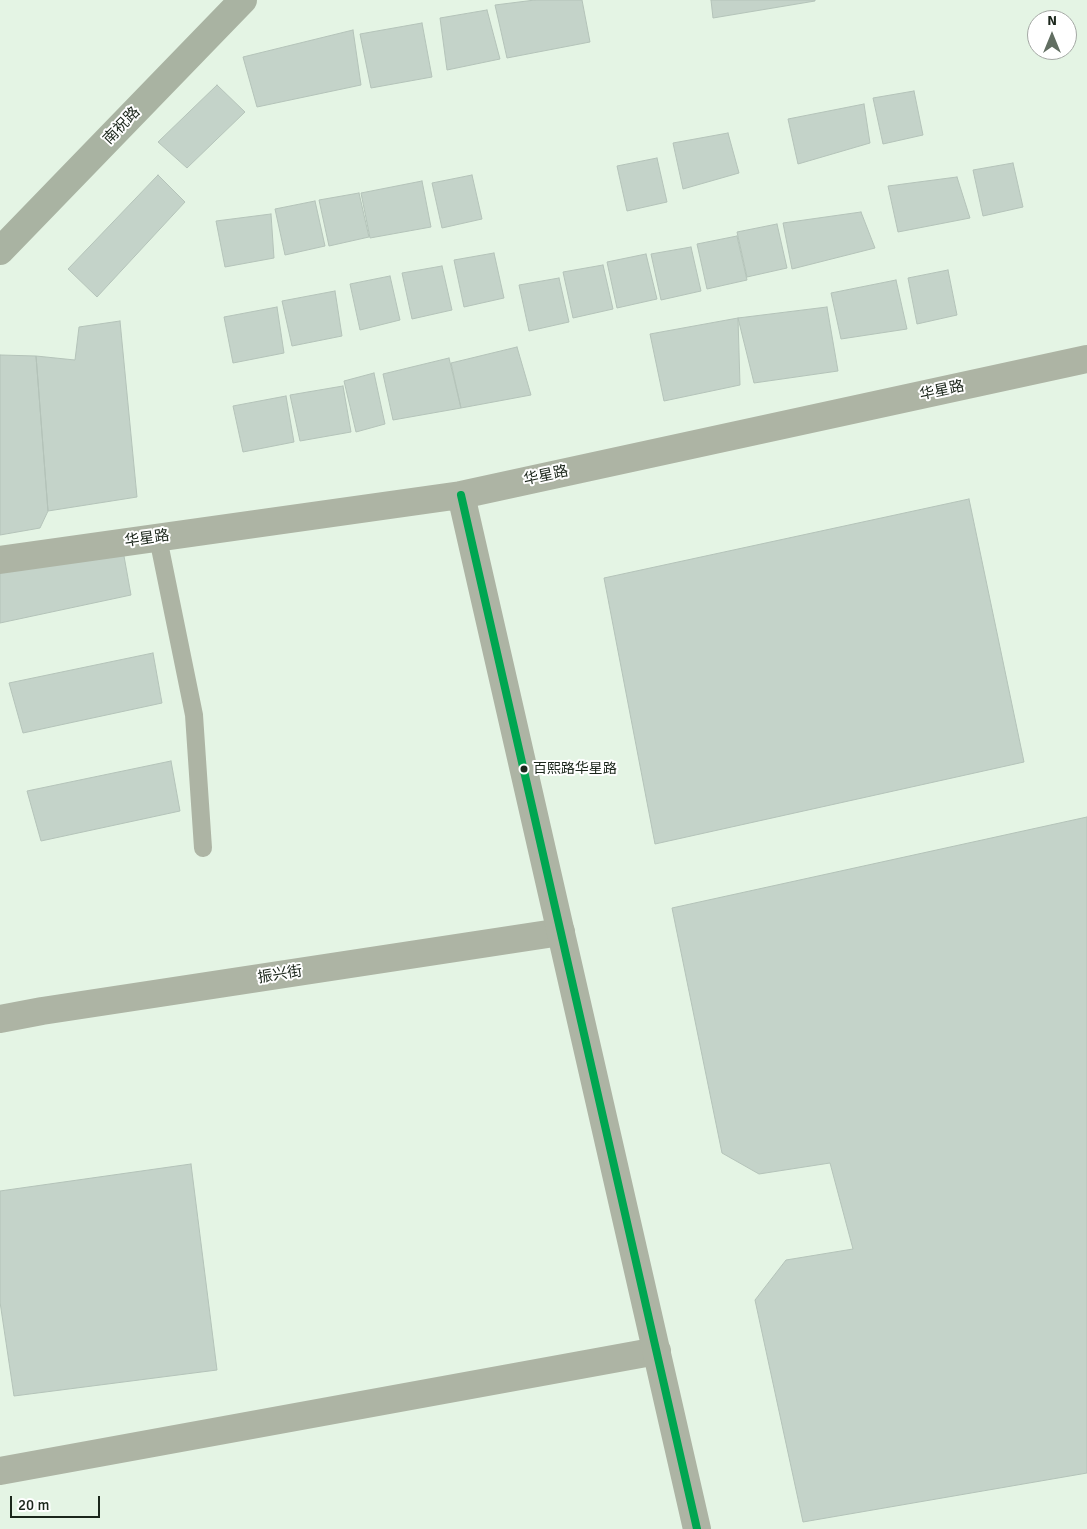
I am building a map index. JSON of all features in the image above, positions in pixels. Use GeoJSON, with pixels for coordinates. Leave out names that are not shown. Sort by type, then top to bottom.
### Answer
{"type":"FeatureCollection","features":[{"type":"Feature","properties":{"kind":"main road","name":"南祝路"},"geometry":{"type":"LineString","coordinates":[[0,251],[243,0]]}},
{"type":"Feature","properties":{"kind":"street","name":"华星路"},"geometry":{"type":"LineString","coordinates":[[0,560],[461,494],[1087,359]]}},
{"type":"Feature","properties":{"kind":"street"},"geometry":{"type":"LineString","coordinates":[[461,494],[697,1529]]}},
{"type":"Feature","properties":{"kind":"street","name":"振兴街"},"geometry":{"type":"LineString","coordinates":[[0,1019],[561,932]]}},
{"type":"Feature","properties":{"kind":"street"},"geometry":{"type":"LineString","coordinates":[[0,1471],[657,1351]]}},
{"type":"Feature","properties":{"kind":"lane"},"geometry":{"type":"LineString","coordinates":[[158,538],[194,715],[203,848]]}},
{"type":"Feature","properties":{"kind":"building"},"geometry":{"type":"Polygon","coordinates":[[[535,0],[582,0],[590,42],[507,58],[495,5],[535,0]]]}},
{"type":"Feature","properties":{"kind":"building"},"geometry":{"type":"Polygon","coordinates":[[[711,0],[815,0],[815,1],[713,18],[711,0]]]}},
{"type":"Feature","properties":{"kind":"building"},"geometry":{"type":"Polygon","coordinates":[[[487,10],[500,59],[447,70],[440,18],[487,10]]]}},
{"type":"Feature","properties":{"kind":"building"},"geometry":{"type":"Polygon","coordinates":[[[422,23],[432,77],[371,88],[360,34],[422,23]]]}},
{"type":"Feature","properties":{"kind":"building"},"geometry":{"type":"Polygon","coordinates":[[[353,30],[361,85],[257,107],[243,57],[353,30]]]}},
{"type":"Feature","properties":{"kind":"building"},"geometry":{"type":"Polygon","coordinates":[[[217,85],[245,112],[187,168],[158,142],[217,85]]]}},
{"type":"Feature","properties":{"kind":"building"},"geometry":{"type":"Polygon","coordinates":[[[914,91],[923,135],[883,144],[873,98],[914,91]]]}},
{"type":"Feature","properties":{"kind":"building"},"geometry":{"type":"Polygon","coordinates":[[[864,104],[870,143],[798,164],[788,119],[864,104]]]}},
{"type":"Feature","properties":{"kind":"building"},"geometry":{"type":"Polygon","coordinates":[[[728,133],[739,173],[683,189],[673,143],[728,133]]]}},
{"type":"Feature","properties":{"kind":"building"},"geometry":{"type":"Polygon","coordinates":[[[657,158],[667,202],[627,211],[617,166],[657,158]]]}},
{"type":"Feature","properties":{"kind":"building"},"geometry":{"type":"Polygon","coordinates":[[[1013,163],[1023,207],[983,216],[973,170],[1013,163]]]}},
{"type":"Feature","properties":{"kind":"building"},"geometry":{"type":"Polygon","coordinates":[[[158,175],[185,202],[97,297],[68,269],[158,175]]]}},
{"type":"Feature","properties":{"kind":"building"},"geometry":{"type":"Polygon","coordinates":[[[472,175],[482,219],[442,228],[432,183],[472,175]]]}},
{"type":"Feature","properties":{"kind":"building"},"geometry":{"type":"Polygon","coordinates":[[[957,177],[970,218],[898,232],[888,186],[957,177]]]}},
{"type":"Feature","properties":{"kind":"building"},"geometry":{"type":"Polygon","coordinates":[[[422,181],[431,227],[370,238],[361,193],[422,181]]]}},
{"type":"Feature","properties":{"kind":"building"},"geometry":{"type":"Polygon","coordinates":[[[359,193],[369,237],[329,246],[319,200],[359,193]]]}},
{"type":"Feature","properties":{"kind":"building"},"geometry":{"type":"Polygon","coordinates":[[[315,201],[325,246],[285,255],[275,209],[315,201]]]}},
{"type":"Feature","properties":{"kind":"building"},"geometry":{"type":"Polygon","coordinates":[[[861,212],[875,248],[792,269],[783,223],[861,212]]]}},
{"type":"Feature","properties":{"kind":"building"},"geometry":{"type":"Polygon","coordinates":[[[271,214],[274,258],[225,267],[216,221],[271,214]]]}},
{"type":"Feature","properties":{"kind":"building"},"geometry":{"type":"Polygon","coordinates":[[[777,224],[787,268],[747,277],[737,232],[777,224]]]}},
{"type":"Feature","properties":{"kind":"building"},"geometry":{"type":"Polygon","coordinates":[[[737,236],[747,280],[707,289],[697,244],[737,236]]]}},
{"type":"Feature","properties":{"kind":"building"},"geometry":{"type":"Polygon","coordinates":[[[691,247],[701,291],[661,300],[651,254],[691,247]]]}},
{"type":"Feature","properties":{"kind":"building"},"geometry":{"type":"Polygon","coordinates":[[[494,253],[504,298],[464,307],[454,260],[494,253]]]}},
{"type":"Feature","properties":{"kind":"building"},"geometry":{"type":"Polygon","coordinates":[[[646,254],[657,299],[617,308],[607,262],[646,254]]]}},
{"type":"Feature","properties":{"kind":"building"},"geometry":{"type":"Polygon","coordinates":[[[603,265],[613,309],[573,318],[563,272],[603,265]]]}},
{"type":"Feature","properties":{"kind":"building"},"geometry":{"type":"Polygon","coordinates":[[[442,266],[452,310],[412,319],[402,273],[442,266]]]}},
{"type":"Feature","properties":{"kind":"building"},"geometry":{"type":"Polygon","coordinates":[[[948,270],[957,315],[917,324],[908,278],[948,270]]]}},
{"type":"Feature","properties":{"kind":"building"},"geometry":{"type":"Polygon","coordinates":[[[390,276],[400,320],[360,330],[350,284],[390,276]]]}},
{"type":"Feature","properties":{"kind":"building"},"geometry":{"type":"Polygon","coordinates":[[[559,278],[569,322],[529,331],[519,285],[559,278]]]}},
{"type":"Feature","properties":{"kind":"building"},"geometry":{"type":"Polygon","coordinates":[[[896,280],[907,329],[841,339],[831,293],[896,280]]]}},
{"type":"Feature","properties":{"kind":"building"},"geometry":{"type":"Polygon","coordinates":[[[335,291],[342,336],[292,346],[282,301],[335,291]]]}},
{"type":"Feature","properties":{"kind":"building"},"geometry":{"type":"Polygon","coordinates":[[[277,307],[284,353],[233,363],[224,317],[277,307]]]}},
{"type":"Feature","properties":{"kind":"building"},"geometry":{"type":"Polygon","coordinates":[[[827,307],[838,371],[754,383],[738,318],[827,307]]]}},
{"type":"Feature","properties":{"kind":"building"},"geometry":{"type":"Polygon","coordinates":[[[738,318],[740,385],[664,401],[650,334],[738,318]]]}},
{"type":"Feature","properties":{"kind":"building"},"geometry":{"type":"Polygon","coordinates":[[[120,321],[137,497],[48,511],[36,356],[75,360],[79,327],[120,321]]]}},
{"type":"Feature","properties":{"kind":"building"},"geometry":{"type":"Polygon","coordinates":[[[517,347],[531,395],[461,408],[451,363],[517,347]]]}},
{"type":"Feature","properties":{"kind":"building"},"geometry":{"type":"Polygon","coordinates":[[[0,355],[36,356],[48,511],[40,528],[0,535],[0,355]]]}},
{"type":"Feature","properties":{"kind":"building"},"geometry":{"type":"Polygon","coordinates":[[[449,358],[461,408],[393,420],[383,374],[449,358]]]}},
{"type":"Feature","properties":{"kind":"building"},"geometry":{"type":"Polygon","coordinates":[[[374,373],[385,424],[356,432],[344,381],[374,373]]]}},
{"type":"Feature","properties":{"kind":"building"},"geometry":{"type":"Polygon","coordinates":[[[343,386],[351,432],[300,441],[290,395],[343,386]]]}},
{"type":"Feature","properties":{"kind":"building"},"geometry":{"type":"Polygon","coordinates":[[[286,396],[294,442],[243,452],[233,406],[286,396]]]}},
{"type":"Feature","properties":{"kind":"building"},"geometry":{"type":"Polygon","coordinates":[[[969,499],[1024,762],[655,844],[604,578],[969,499]]]}},
{"type":"Feature","properties":{"kind":"building"},"geometry":{"type":"Polygon","coordinates":[[[122,545],[131,595],[0,623],[0,570],[122,545]]]}},
{"type":"Feature","properties":{"kind":"building"},"geometry":{"type":"Polygon","coordinates":[[[153,653],[162,703],[23,733],[9,683],[153,653]]]}},
{"type":"Feature","properties":{"kind":"building"},"geometry":{"type":"Polygon","coordinates":[[[171,761],[180,811],[41,841],[27,791],[171,761]]]}},
{"type":"Feature","properties":{"kind":"building"},"geometry":{"type":"Polygon","coordinates":[[[1087,817],[1087,1473],[803,1522],[755,1300],[786,1260],[853,1249],[830,1163],[759,1174],[722,1153],[672,908],[1087,817]]]}},
{"type":"Feature","properties":{"kind":"building"},"geometry":{"type":"Polygon","coordinates":[[[191,1164],[217,1370],[14,1396],[0,1302],[0,1191],[191,1164]]]}},
{"type":"Feature","properties":{"kind":"transit line"},"geometry":{"type":"LineString","coordinates":[[461,495],[697,1529]]}},
{"type":"Feature","properties":{"kind":"place","name":"百熙路华星路"},"geometry":{"type":"Point","coordinates":[524,769]}}]}
